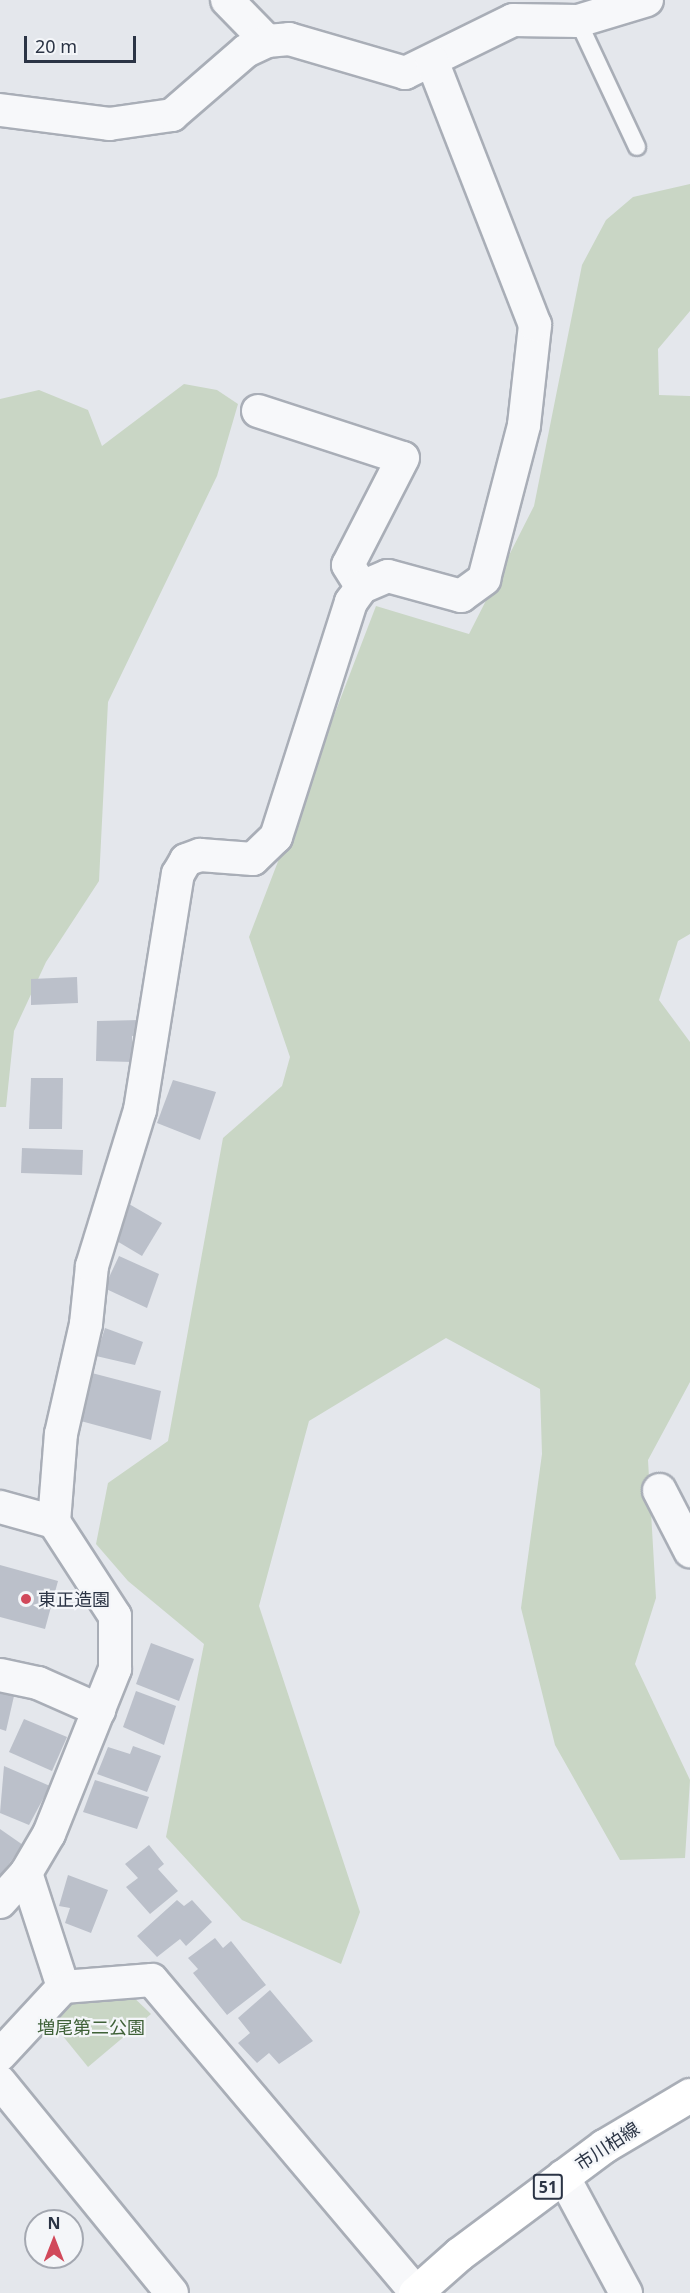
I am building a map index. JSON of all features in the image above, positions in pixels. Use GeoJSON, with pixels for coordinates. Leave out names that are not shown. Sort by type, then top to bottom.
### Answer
{"type":"FeatureCollection","features":[{"type":"Feature","properties":{"kind":"main road","name":"市川柏線"},"geometry":{"type":"LineString","coordinates":[[416,2293],[563,2176],[690,2095]]}},
{"type":"Feature","properties":{"kind":"street"},"geometry":{"type":"LineString","coordinates":[[228,0],[267,41]]}},
{"type":"Feature","properties":{"kind":"street"},"geometry":{"type":"LineString","coordinates":[[0,110],[109,124],[172,115],[246,51],[267,41],[290,39],[405,73],[513,20],[578,21],[647,0]]}},
{"type":"Feature","properties":{"kind":"street"},"geometry":{"type":"LineString","coordinates":[[0,1902],[26,1873],[49,1834],[115,1669],[115,1616],[54,1522],[61,1434],[86,1324],[92,1266],[140,1110],[178,874],[186,860],[200,855],[253,859],[276,837],[351,602],[362,587],[388,576],[461,596],[484,579],[532,381],[536,325],[432,61]]}},
{"type":"Feature","properties":{"kind":"street"},"geometry":{"type":"LineString","coordinates":[[258,411],[403,458],[348,565],[362,587]]}},
{"type":"Feature","properties":{"kind":"street"},"geometry":{"type":"LineString","coordinates":[[659,1490],[690,1550]]}},
{"type":"Feature","properties":{"kind":"street"},"geometry":{"type":"LineString","coordinates":[[0,1508],[54,1522]]}},
{"type":"Feature","properties":{"kind":"street"},"geometry":{"type":"LineString","coordinates":[[0,1675],[38,1683],[99,1710]]}},
{"type":"Feature","properties":{"kind":"street"},"geometry":{"type":"LineString","coordinates":[[26,1873],[63,1987]]}},
{"type":"Feature","properties":{"kind":"street"},"geometry":{"type":"LineString","coordinates":[[0,2055],[63,1987],[152,1980],[416,2293]]}},
{"type":"Feature","properties":{"kind":"street"},"geometry":{"type":"LineString","coordinates":[[0,2082],[172,2293]]}},
{"type":"Feature","properties":{"kind":"street"},"geometry":{"type":"LineString","coordinates":[[563,2176],[626,2293]]}},
{"type":"Feature","properties":{"kind":"lane"},"geometry":{"type":"LineString","coordinates":[[578,21],[637,147]]}},
{"type":"Feature","properties":{"kind":"green space"},"geometry":{"type":"Polygon","coordinates":[[[690,184],[690,311],[658,349],[659,395],[690,396],[690,934],[678,941],[659,1000],[690,1042],[690,1382],[648,1460],[656,1598],[635,1664],[690,1780],[685,1858],[620,1860],[555,1745],[521,1608],[542,1454],[540,1389],[446,1338],[309,1421],[259,1606],[360,1912],[341,1964],[242,1920],[166,1837],[204,1644],[128,1581],[96,1544],[108,1483],[168,1441],[223,1138],[282,1086],[290,1057],[249,937],[376,606],[469,634],[534,506],[582,265],[606,220],[633,197],[690,184]]]}},
{"type":"Feature","properties":{"kind":"green space"},"geometry":{"type":"Polygon","coordinates":[[[184,384],[217,390],[238,404],[217,476],[108,702],[99,881],[46,962],[14,1031],[6,1107],[0,1107],[0,399],[39,390],[88,410],[102,446],[184,384]]]}},
{"type":"Feature","properties":{"kind":"green space","name":"増尾第二公園"},"geometry":{"type":"Polygon","coordinates":[[[127,1991],[151,2014],[88,2067],[49,2019],[62,2003],[127,1991]]]}},
{"type":"Feature","properties":{"kind":"building"},"geometry":{"type":"Polygon","coordinates":[[[77,977],[78,1003],[31,1005],[31,979],[77,977]]]}},
{"type":"Feature","properties":{"kind":"building"},"geometry":{"type":"Polygon","coordinates":[[[140,1020],[140,1035],[132,1036],[133,1062],[96,1061],[97,1021],[140,1020]]]}},
{"type":"Feature","properties":{"kind":"building"},"geometry":{"type":"Polygon","coordinates":[[[31,1078],[63,1078],[62,1129],[29,1129],[31,1078]]]}},
{"type":"Feature","properties":{"kind":"building"},"geometry":{"type":"Polygon","coordinates":[[[173,1080],[216,1092],[200,1140],[157,1123],[173,1080]]]}},
{"type":"Feature","properties":{"kind":"building"},"geometry":{"type":"Polygon","coordinates":[[[22,1148],[83,1150],[82,1175],[21,1173],[22,1148]]]}},
{"type":"Feature","properties":{"kind":"building"},"geometry":{"type":"Polygon","coordinates":[[[129,1204],[162,1223],[142,1256],[110,1237],[129,1204]]]}},
{"type":"Feature","properties":{"kind":"building"},"geometry":{"type":"Polygon","coordinates":[[[119,1256],[159,1274],[147,1308],[104,1288],[119,1256]]]}},
{"type":"Feature","properties":{"kind":"building"},"geometry":{"type":"Polygon","coordinates":[[[105,1328],[143,1342],[135,1365],[96,1356],[105,1328]]]}},
{"type":"Feature","properties":{"kind":"building"},"geometry":{"type":"Polygon","coordinates":[[[88,1372],[161,1391],[151,1440],[77,1420],[88,1372]]]}},
{"type":"Feature","properties":{"kind":"building","name":"東正造園"},"geometry":{"type":"Polygon","coordinates":[[[0,1565],[58,1581],[45,1629],[0,1617],[0,1565]]]}},
{"type":"Feature","properties":{"kind":"building"},"geometry":{"type":"Polygon","coordinates":[[[151,1643],[194,1659],[179,1701],[136,1684],[151,1643]]]}},
{"type":"Feature","properties":{"kind":"building"},"geometry":{"type":"Polygon","coordinates":[[[136,1691],[176,1706],[164,1745],[123,1727],[136,1691]]]}},
{"type":"Feature","properties":{"kind":"building"},"geometry":{"type":"Polygon","coordinates":[[[0,1692],[14,1696],[6,1731],[0,1729],[0,1692]]]}},
{"type":"Feature","properties":{"kind":"building"},"geometry":{"type":"Polygon","coordinates":[[[24,1719],[67,1737],[52,1771],[9,1752],[24,1719]]]}},
{"type":"Feature","properties":{"kind":"building"},"geometry":{"type":"Polygon","coordinates":[[[133,1746],[161,1756],[147,1792],[97,1774],[108,1747],[130,1754],[133,1746]]]}},
{"type":"Feature","properties":{"kind":"building"},"geometry":{"type":"Polygon","coordinates":[[[4,1766],[50,1786],[29,1825],[0,1813],[4,1766]]]}},
{"type":"Feature","properties":{"kind":"building"},"geometry":{"type":"Polygon","coordinates":[[[95,1780],[149,1797],[137,1829],[83,1812],[95,1780]]]}},
{"type":"Feature","properties":{"kind":"building"},"geometry":{"type":"Polygon","coordinates":[[[0,1829],[23,1845],[0,1876],[0,1829]]]}},
{"type":"Feature","properties":{"kind":"building"},"geometry":{"type":"Polygon","coordinates":[[[149,1845],[164,1864],[158,1869],[178,1891],[150,1914],[126,1887],[138,1878],[125,1864],[149,1845]]]}},
{"type":"Feature","properties":{"kind":"building"},"geometry":{"type":"Polygon","coordinates":[[[68,1875],[108,1890],[91,1933],[65,1923],[70,1908],[59,1906],[68,1875]]]}},
{"type":"Feature","properties":{"kind":"building"},"geometry":{"type":"Polygon","coordinates":[[[177,1900],[184,1906],[192,1900],[212,1922],[186,1946],[180,1939],[157,1957],[137,1936],[177,1900]]]}},
{"type":"Feature","properties":{"kind":"building"},"geometry":{"type":"Polygon","coordinates":[[[215,1938],[223,1948],[231,1941],[266,1985],[227,2015],[193,1973],[198,1969],[188,1958],[215,1938]]]}},
{"type":"Feature","properties":{"kind":"building"},"geometry":{"type":"Polygon","coordinates":[[[270,1990],[313,2041],[279,2064],[269,2053],[257,2063],[238,2043],[250,2033],[238,2018],[270,1990]]]}},
{"type":"Feature","properties":{"kind":"place","name":"東正造園"},"geometry":{"type":"Point","coordinates":[26,1599]}}]}
